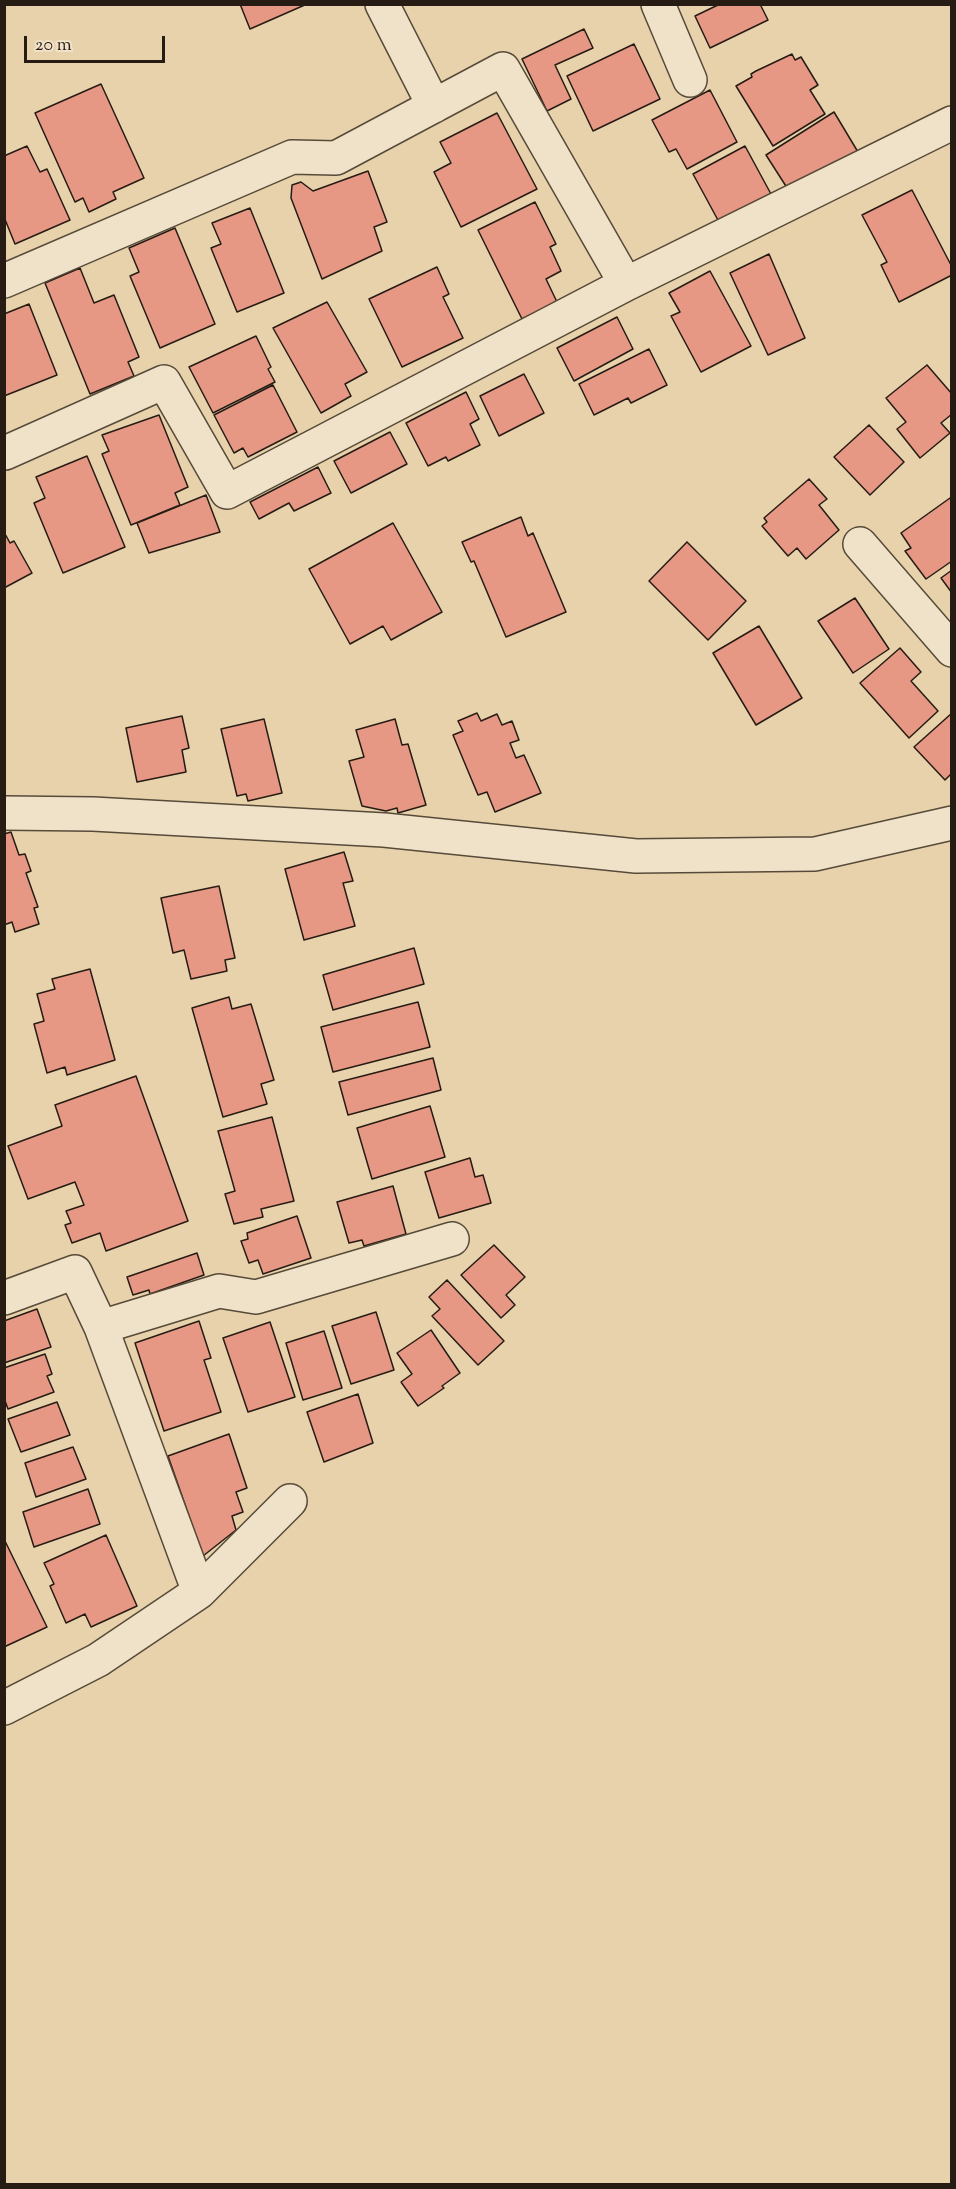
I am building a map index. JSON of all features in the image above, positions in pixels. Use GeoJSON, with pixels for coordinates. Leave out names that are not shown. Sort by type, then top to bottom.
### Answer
{"type":"FeatureCollection","features":[{"type":"Feature","properties":{"kind":"street"},"geometry":{"type":"LineString","coordinates":[[382,4],[434,106]]}},
{"type":"Feature","properties":{"kind":"street"},"geometry":{"type":"LineString","coordinates":[[658,4],[690,80]]}},
{"type":"Feature","properties":{"kind":"street"},"geometry":{"type":"LineString","coordinates":[[4,281],[292,157],[336,158],[503,69],[626,284]]}},
{"type":"Feature","properties":{"kind":"street"},"geometry":{"type":"LineString","coordinates":[[4,451],[6,453],[164,382],[227,492],[626,284],[951,123]]}},
{"type":"Feature","properties":{"kind":"street"},"geometry":{"type":"LineString","coordinates":[[860,544],[951,650]]}},
{"type":"Feature","properties":{"kind":"street"},"geometry":{"type":"LineString","coordinates":[[4,813],[93,814],[384,830],[636,856],[815,855],[951,823]]}},
{"type":"Feature","properties":{"kind":"street"},"geometry":{"type":"LineString","coordinates":[[101,1327],[219,1291],[256,1297],[452,1239]]}},
{"type":"Feature","properties":{"kind":"street"},"geometry":{"type":"LineString","coordinates":[[4,1298],[75,1272],[101,1327],[199,1592]]}},
{"type":"Feature","properties":{"kind":"street"},"geometry":{"type":"LineString","coordinates":[[4,1708],[98,1660],[199,1592],[290,1501]]}},
{"type":"Feature","properties":{"kind":"building"},"geometry":{"type":"Polygon","coordinates":[[[240,4],[307,4],[250,29],[240,4]]]}},
{"type":"Feature","properties":{"kind":"building"},"geometry":{"type":"Polygon","coordinates":[[[720,4],[760,4],[768,20],[710,48],[695,16],[720,4]]]}},
{"type":"Feature","properties":{"kind":"building"},"geometry":{"type":"Polygon","coordinates":[[[584,29],[593,48],[555,65],[571,99],[547,111],[522,59],[584,29]]]}},
{"type":"Feature","properties":{"kind":"building"},"geometry":{"type":"Polygon","coordinates":[[[634,44],[660,99],[593,131],[567,76],[634,44]]]}},
{"type":"Feature","properties":{"kind":"building"},"geometry":{"type":"Polygon","coordinates":[[[792,54],[795,60],[801,57],[818,85],[810,90],[825,114],[773,146],[736,86],[752,77],[751,74],[756,71],[792,54]]]}},
{"type":"Feature","properties":{"kind":"building"},"geometry":{"type":"Polygon","coordinates":[[[101,84],[144,178],[113,192],[116,199],[89,212],[83,198],[75,202],[35,113],[101,84]]]}},
{"type":"Feature","properties":{"kind":"building"},"geometry":{"type":"Polygon","coordinates":[[[710,90],[737,142],[687,169],[676,149],[669,152],[652,120],[710,90]]]}},
{"type":"Feature","properties":{"kind":"building"},"geometry":{"type":"Polygon","coordinates":[[[834,112],[858,152],[791,194],[766,155],[834,112]]]}},
{"type":"Feature","properties":{"kind":"building"},"geometry":{"type":"Polygon","coordinates":[[[497,113],[537,189],[461,227],[434,172],[451,163],[440,142],[497,113]]]}},
{"type":"Feature","properties":{"kind":"building"},"geometry":{"type":"Polygon","coordinates":[[[27,146],[40,172],[47,169],[70,220],[15,244],[4,217],[4,156],[27,146]]]}},
{"type":"Feature","properties":{"kind":"building"},"geometry":{"type":"Polygon","coordinates":[[[745,146],[771,194],[719,222],[693,174],[745,146]]]}},
{"type":"Feature","properties":{"kind":"building"},"geometry":{"type":"Polygon","coordinates":[[[368,171],[387,222],[374,227],[382,251],[322,279],[291,198],[292,185],[301,182],[313,191],[368,171]]]}},
{"type":"Feature","properties":{"kind":"building"},"geometry":{"type":"Polygon","coordinates":[[[912,190],[952,267],[952,275],[899,302],[881,265],[887,262],[862,215],[912,190]]]}},
{"type":"Feature","properties":{"kind":"building"},"geometry":{"type":"Polygon","coordinates":[[[535,202],[556,244],[550,247],[561,271],[546,279],[557,302],[522,319],[478,230],[535,202]]]}},
{"type":"Feature","properties":{"kind":"building"},"geometry":{"type":"Polygon","coordinates":[[[250,208],[284,293],[237,312],[211,248],[221,244],[212,223],[250,208]]]}},
{"type":"Feature","properties":{"kind":"building"},"geometry":{"type":"Polygon","coordinates":[[[175,228],[215,324],[160,348],[130,276],[139,272],[129,248],[175,228]]]}},
{"type":"Feature","properties":{"kind":"building"},"geometry":{"type":"Polygon","coordinates":[[[769,254],[805,338],[768,355],[730,273],[769,254]]]}},
{"type":"Feature","properties":{"kind":"building"},"geometry":{"type":"Polygon","coordinates":[[[437,267],[449,294],[443,297],[463,338],[402,367],[369,299],[437,267]]]}},
{"type":"Feature","properties":{"kind":"building"},"geometry":{"type":"Polygon","coordinates":[[[80,268],[94,303],[114,295],[139,357],[128,362],[134,376],[90,394],[45,283],[80,268]]]}},
{"type":"Feature","properties":{"kind":"building"},"geometry":{"type":"Polygon","coordinates":[[[710,271],[751,346],[701,372],[671,316],[680,312],[669,293],[710,271]]]}},
{"type":"Feature","properties":{"kind":"building"},"geometry":{"type":"Polygon","coordinates":[[[327,302],[367,372],[345,384],[351,396],[321,413],[273,328],[327,302]]]}},
{"type":"Feature","properties":{"kind":"building"},"geometry":{"type":"Polygon","coordinates":[[[29,304],[57,375],[4,396],[4,314],[29,304]]]}},
{"type":"Feature","properties":{"kind":"building"},"geometry":{"type":"Polygon","coordinates":[[[617,317],[633,349],[574,381],[557,348],[617,317]]]}},
{"type":"Feature","properties":{"kind":"building"},"geometry":{"type":"Polygon","coordinates":[[[256,336],[271,367],[268,369],[275,382],[213,413],[189,367],[256,336]]]}},
{"type":"Feature","properties":{"kind":"building"},"geometry":{"type":"Polygon","coordinates":[[[649,349],[667,385],[631,403],[628,398],[594,415],[579,384],[649,349]]]}},
{"type":"Feature","properties":{"kind":"building"},"geometry":{"type":"Polygon","coordinates":[[[927,365],[952,394],[952,414],[941,423],[950,433],[920,458],[897,429],[906,422],[886,398],[927,365]]]}},
{"type":"Feature","properties":{"kind":"building"},"geometry":{"type":"Polygon","coordinates":[[[524,374],[544,413],[499,436],[480,396],[524,374]]]}},
{"type":"Feature","properties":{"kind":"building"},"geometry":{"type":"Polygon","coordinates":[[[273,385],[297,432],[248,457],[243,448],[234,453],[214,415],[273,385]]]}},
{"type":"Feature","properties":{"kind":"building"},"geometry":{"type":"Polygon","coordinates":[[[466,392],[479,419],[470,424],[480,445],[448,461],[446,457],[428,466],[406,423],[466,392]]]}},
{"type":"Feature","properties":{"kind":"building"},"geometry":{"type":"Polygon","coordinates":[[[159,415],[188,487],[175,493],[180,505],[131,525],[102,454],[109,451],[102,435],[159,415]]]}},
{"type":"Feature","properties":{"kind":"building"},"geometry":{"type":"Polygon","coordinates":[[[869,425],[904,462],[870,495],[834,457],[869,425]]]}},
{"type":"Feature","properties":{"kind":"building"},"geometry":{"type":"Polygon","coordinates":[[[390,432],[407,464],[351,493],[334,461],[390,432]]]}},
{"type":"Feature","properties":{"kind":"building"},"geometry":{"type":"Polygon","coordinates":[[[87,456],[125,547],[63,573],[34,503],[45,498],[36,477],[87,456]]]}},
{"type":"Feature","properties":{"kind":"building"},"geometry":{"type":"Polygon","coordinates":[[[318,467],[331,493],[294,511],[289,503],[259,519],[250,502],[318,467]]]}},
{"type":"Feature","properties":{"kind":"building"},"geometry":{"type":"Polygon","coordinates":[[[809,479],[827,499],[819,505],[839,530],[806,559],[797,548],[788,556],[762,526],[767,522],[764,518],[809,479]]]}},
{"type":"Feature","properties":{"kind":"building"},"geometry":{"type":"Polygon","coordinates":[[[206,495],[220,532],[149,553],[137,523],[206,495]]]}},
{"type":"Feature","properties":{"kind":"building"},"geometry":{"type":"Polygon","coordinates":[[[950,498],[952,501],[952,561],[926,579],[905,551],[911,548],[901,533],[950,498]]]}},
{"type":"Feature","properties":{"kind":"building"},"geometry":{"type":"Polygon","coordinates":[[[521,517],[528,536],[533,533],[566,612],[506,637],[474,561],[471,562],[462,542],[521,517]]]}},
{"type":"Feature","properties":{"kind":"building"},"geometry":{"type":"Polygon","coordinates":[[[393,523],[442,612],[391,640],[383,626],[350,644],[309,569],[393,523]]]}},
{"type":"Feature","properties":{"kind":"building"},"geometry":{"type":"Polygon","coordinates":[[[4,532],[10,543],[14,541],[32,573],[4,588],[4,532]]]}},
{"type":"Feature","properties":{"kind":"building"},"geometry":{"type":"Polygon","coordinates":[[[687,542],[746,601],[708,640],[649,581],[687,542]]]}},
{"type":"Feature","properties":{"kind":"building"},"geometry":{"type":"Polygon","coordinates":[[[952,570],[952,593],[941,578],[952,570]]]}},
{"type":"Feature","properties":{"kind":"building"},"geometry":{"type":"Polygon","coordinates":[[[855,598],[889,649],[853,673],[818,621],[855,598]]]}},
{"type":"Feature","properties":{"kind":"building"},"geometry":{"type":"Polygon","coordinates":[[[759,626],[802,698],[756,725],[713,653],[759,626]]]}},
{"type":"Feature","properties":{"kind":"building"},"geometry":{"type":"Polygon","coordinates":[[[900,648],[921,672],[911,681],[938,711],[909,738],[860,683],[900,648]]]}},
{"type":"Feature","properties":{"kind":"building"},"geometry":{"type":"Polygon","coordinates":[[[477,713],[481,721],[497,714],[502,725],[512,721],[519,740],[510,743],[516,758],[524,755],[541,793],[495,812],[487,792],[478,795],[453,735],[463,731],[458,721],[477,713]]]}},
{"type":"Feature","properties":{"kind":"building"},"geometry":{"type":"Polygon","coordinates":[[[952,713],[952,773],[945,780],[914,747],[952,713]]]}},
{"type":"Feature","properties":{"kind":"building"},"geometry":{"type":"Polygon","coordinates":[[[182,716],[189,748],[182,750],[186,772],[137,782],[126,728],[182,716]]]}},
{"type":"Feature","properties":{"kind":"building"},"geometry":{"type":"Polygon","coordinates":[[[264,719],[282,793],[248,801],[246,794],[237,796],[221,729],[264,719]]]}},
{"type":"Feature","properties":{"kind":"building"},"geometry":{"type":"Polygon","coordinates":[[[395,719],[402,745],[408,744],[426,805],[398,813],[397,808],[386,811],[362,806],[349,761],[364,757],[356,730],[395,719]]]}},
{"type":"Feature","properties":{"kind":"building"},"geometry":{"type":"Polygon","coordinates":[[[11,832],[19,855],[25,854],[31,871],[26,873],[38,907],[34,908],[39,924],[15,932],[12,922],[4,925],[4,834],[11,832]]]}},
{"type":"Feature","properties":{"kind":"building"},"geometry":{"type":"Polygon","coordinates":[[[344,852],[353,881],[343,883],[355,926],[304,940],[285,869],[344,852]]]}},
{"type":"Feature","properties":{"kind":"building"},"geometry":{"type":"Polygon","coordinates":[[[219,886],[235,958],[225,960],[227,971],[191,979],[184,950],[173,953],[161,898],[219,886]]]}},
{"type":"Feature","properties":{"kind":"building"},"geometry":{"type":"Polygon","coordinates":[[[414,948],[424,984],[333,1010],[323,975],[414,948]]]}},
{"type":"Feature","properties":{"kind":"building"},"geometry":{"type":"Polygon","coordinates":[[[90,969],[115,1060],[67,1075],[65,1067],[47,1073],[34,1024],[44,1021],[37,994],[55,989],[52,979],[90,969]]]}},
{"type":"Feature","properties":{"kind":"building"},"geometry":{"type":"Polygon","coordinates":[[[229,997],[232,1009],[251,1004],[274,1080],[261,1084],[267,1104],[223,1117],[192,1008],[229,997]]]}},
{"type":"Feature","properties":{"kind":"building"},"geometry":{"type":"Polygon","coordinates":[[[418,1002],[430,1047],[333,1072],[321,1027],[418,1002]]]}},
{"type":"Feature","properties":{"kind":"building"},"geometry":{"type":"Polygon","coordinates":[[[433,1058],[441,1090],[348,1115],[339,1082],[433,1058]]]}},
{"type":"Feature","properties":{"kind":"building"},"geometry":{"type":"Polygon","coordinates":[[[136,1076],[188,1221],[106,1251],[100,1233],[72,1243],[65,1225],[71,1223],[66,1211],[84,1205],[75,1182],[28,1199],[8,1146],[62,1126],[55,1105],[136,1076]]]}},
{"type":"Feature","properties":{"kind":"building"},"geometry":{"type":"Polygon","coordinates":[[[430,1106],[445,1157],[372,1179],[357,1128],[430,1106]]]}},
{"type":"Feature","properties":{"kind":"building"},"geometry":{"type":"Polygon","coordinates":[[[272,1117],[294,1201],[261,1209],[263,1217],[234,1224],[225,1194],[235,1191],[218,1131],[272,1117]]]}},
{"type":"Feature","properties":{"kind":"building"},"geometry":{"type":"Polygon","coordinates":[[[470,1158],[475,1177],[483,1175],[491,1203],[439,1218],[425,1172],[470,1158]]]}},
{"type":"Feature","properties":{"kind":"building"},"geometry":{"type":"Polygon","coordinates":[[[393,1186],[406,1234],[364,1246],[362,1240],[349,1243],[337,1202],[393,1186]]]}},
{"type":"Feature","properties":{"kind":"building"},"geometry":{"type":"Polygon","coordinates":[[[297,1216],[311,1258],[263,1274],[258,1260],[249,1263],[241,1241],[248,1239],[247,1233],[297,1216]]]}},
{"type":"Feature","properties":{"kind":"building"},"geometry":{"type":"Polygon","coordinates":[[[494,1245],[525,1277],[506,1295],[515,1305],[501,1318],[461,1275],[494,1245]]]}},
{"type":"Feature","properties":{"kind":"building"},"geometry":{"type":"Polygon","coordinates":[[[197,1253],[204,1275],[150,1294],[149,1290],[133,1295],[127,1277],[197,1253]]]}},
{"type":"Feature","properties":{"kind":"building"},"geometry":{"type":"Polygon","coordinates":[[[447,1280],[504,1341],[478,1365],[432,1316],[440,1309],[429,1297],[447,1280]]]}},
{"type":"Feature","properties":{"kind":"building"},"geometry":{"type":"Polygon","coordinates":[[[37,1309],[51,1347],[4,1363],[4,1321],[37,1309]]]}},
{"type":"Feature","properties":{"kind":"building"},"geometry":{"type":"Polygon","coordinates":[[[376,1312],[394,1370],[351,1384],[332,1326],[376,1312]]]}},
{"type":"Feature","properties":{"kind":"building"},"geometry":{"type":"Polygon","coordinates":[[[199,1321],[211,1358],[204,1360],[221,1412],[164,1431],[135,1343],[199,1321]]]}},
{"type":"Feature","properties":{"kind":"building"},"geometry":{"type":"Polygon","coordinates":[[[270,1322],[295,1397],[248,1412],[223,1338],[270,1322]]]}},
{"type":"Feature","properties":{"kind":"building"},"geometry":{"type":"Polygon","coordinates":[[[431,1330],[460,1373],[442,1386],[444,1388],[418,1406],[401,1382],[412,1374],[397,1353],[431,1330]]]}},
{"type":"Feature","properties":{"kind":"building"},"geometry":{"type":"Polygon","coordinates":[[[324,1331],[342,1388],[303,1400],[286,1343],[324,1331]]]}},
{"type":"Feature","properties":{"kind":"building"},"geometry":{"type":"Polygon","coordinates":[[[45,1354],[52,1374],[47,1376],[54,1392],[8,1409],[4,1398],[4,1368],[45,1354]]]}},
{"type":"Feature","properties":{"kind":"building"},"geometry":{"type":"Polygon","coordinates":[[[358,1394],[373,1443],[324,1462],[307,1412],[358,1394]]]}},
{"type":"Feature","properties":{"kind":"building"},"geometry":{"type":"Polygon","coordinates":[[[57,1402],[70,1435],[21,1452],[8,1419],[57,1402]]]}},
{"type":"Feature","properties":{"kind":"building"},"geometry":{"type":"Polygon","coordinates":[[[229,1434],[247,1488],[236,1492],[243,1512],[232,1516],[236,1530],[203,1556],[168,1456],[229,1434]]]}},
{"type":"Feature","properties":{"kind":"building"},"geometry":{"type":"Polygon","coordinates":[[[73,1447],[86,1479],[36,1497],[25,1463],[73,1447]]]}},
{"type":"Feature","properties":{"kind":"building"},"geometry":{"type":"Polygon","coordinates":[[[88,1489],[100,1524],[34,1547],[23,1512],[88,1489]]]}},
{"type":"Feature","properties":{"kind":"building"},"geometry":{"type":"Polygon","coordinates":[[[106,1535],[137,1606],[91,1627],[85,1614],[66,1623],[50,1586],[54,1584],[44,1563],[106,1535]]]}},
{"type":"Feature","properties":{"kind":"building"},"geometry":{"type":"Polygon","coordinates":[[[4,1539],[47,1627],[4,1647],[4,1539]]]}}]}
